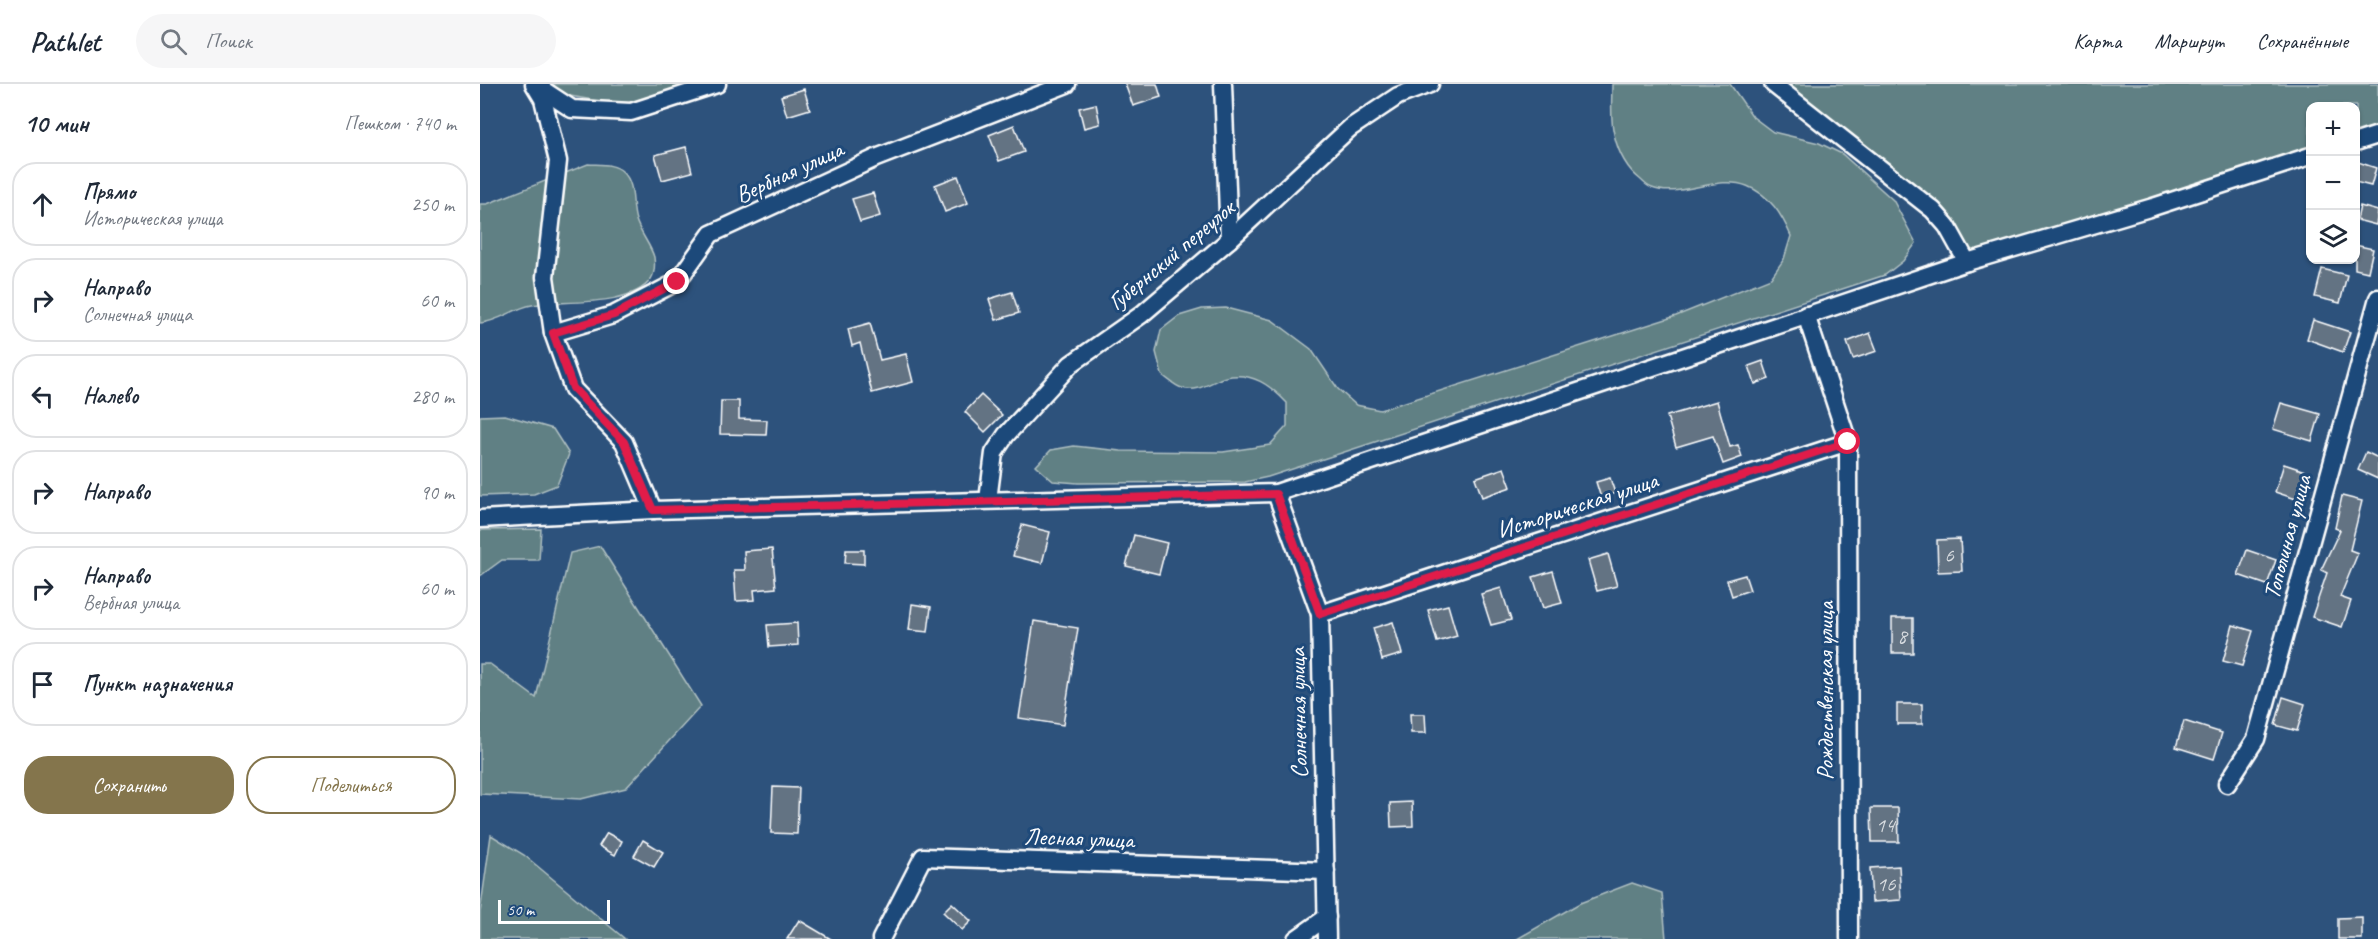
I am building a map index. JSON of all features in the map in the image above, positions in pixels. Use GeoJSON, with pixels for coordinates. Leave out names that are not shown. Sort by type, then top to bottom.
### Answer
{"type":"FeatureCollection","features":[{"type":"Feature","properties":{"kind":"street"},"geometry":{"type":"LineString","coordinates":[[534,84],[572,109],[631,112],[717,84]]}},
{"type":"Feature","properties":{"kind":"street"},"geometry":{"type":"LineString","coordinates":[[534,84],[543,99],[558,161],[545,277],[553,333],[573,388],[624,442],[653,510]]}},
{"type":"Feature","properties":{"kind":"street","name":"Вербная улица"},"geometry":{"type":"LineString","coordinates":[[553,333],[614,315],[677,282],[711,234],[876,158],[1067,84]]}},
{"type":"Feature","properties":{"kind":"street"},"geometry":{"type":"LineString","coordinates":[[1223,84],[1229,240]]}},
{"type":"Feature","properties":{"kind":"street","name":"Губернский переулок"},"geometry":{"type":"LineString","coordinates":[[988,500],[994,453],[1006,435],[1071,364],[1141,315],[1229,240],[1350,128],[1398,96],[1430,84]]}},
{"type":"Feature","properties":{"kind":"street"},"geometry":{"type":"LineString","coordinates":[[1773,84],[1933,210],[1947,226],[1967,262]]}},
{"type":"Feature","properties":{"kind":"street"},"geometry":{"type":"LineString","coordinates":[[2360,140],[2378,135]]}},
{"type":"Feature","properties":{"kind":"street"},"geometry":{"type":"LineString","coordinates":[[480,519],[653,510],[1276,494],[1967,262],[2153,207],[2306,157]]}},
{"type":"Feature","properties":{"kind":"street","name":"Тополиная улица"},"geometry":{"type":"LineString","coordinates":[[2227,784],[2256,739],[2378,298]]}},
{"type":"Feature","properties":{"kind":"street","name":"Рождественская улица"},"geometry":{"type":"LineString","coordinates":[[1806,315],[1848,442],[1849,939]]}},
{"type":"Feature","properties":{"kind":"street","name":"Историческая улица"},"geometry":{"type":"LineString","coordinates":[[1320,614],[1848,442]]}},
{"type":"Feature","properties":{"kind":"street","name":"Солнечная улица"},"geometry":{"type":"LineString","coordinates":[[1276,494],[1320,614],[1327,939]]}},
{"type":"Feature","properties":{"kind":"street","name":"Лесная улица"},"geometry":{"type":"LineString","coordinates":[[881,939],[923,857],[1326,871]]}},
{"type":"Feature","properties":{"kind":"street"},"geometry":{"type":"LineString","coordinates":[[1296,939],[1327,917]]}},
{"type":"Feature","properties":{"kind":"green space"},"geometry":{"type":"Polygon","coordinates":[[[553,84],[695,84],[621,105],[559,94],[553,84]]]}},
{"type":"Feature","properties":{"kind":"green space"},"geometry":{"type":"Polygon","coordinates":[[[1612,84],[1730,84],[1753,117],[1773,132],[1819,143],[1842,154],[1893,200],[1916,243],[1903,261],[1885,275],[1268,477],[1245,482],[1078,483],[1053,481],[1036,466],[1051,450],[1074,446],[1121,451],[1223,452],[1270,445],[1287,426],[1287,403],[1268,386],[1253,378],[1235,376],[1226,377],[1200,388],[1188,389],[1177,386],[1162,375],[1156,352],[1161,330],[1179,316],[1202,309],[1226,308],[1272,320],[1311,349],[1338,389],[1356,405],[1380,410],[1676,316],[1771,278],[1784,259],[1791,236],[1774,206],[1755,190],[1735,183],[1711,184],[1675,191],[1663,191],[1646,185],[1627,165],[1618,147],[1612,122],[1612,84]]]}},
{"type":"Feature","properties":{"kind":"green space"},"geometry":{"type":"Polygon","coordinates":[[[1774,84],[2378,84],[2378,135],[2360,141],[2360,102],[2306,102],[2306,157],[1967,262],[1933,210],[1774,84]]]}},
{"type":"Feature","properties":{"kind":"green space"},"geometry":{"type":"Polygon","coordinates":[[[588,164],[615,167],[623,172],[630,182],[636,220],[654,257],[651,279],[628,295],[595,301],[532,305],[480,323],[480,204],[487,204],[588,164]]]}},
{"type":"Feature","properties":{"kind":"green space"},"geometry":{"type":"Polygon","coordinates":[[[505,415],[553,429],[569,454],[557,485],[534,494],[480,496],[480,416],[505,415]]]}},
{"type":"Feature","properties":{"kind":"green space"},"geometry":{"type":"Polygon","coordinates":[[[541,529],[539,560],[502,560],[480,576],[480,530],[541,529]]]}},
{"type":"Feature","properties":{"kind":"green space"},"geometry":{"type":"Polygon","coordinates":[[[600,546],[701,706],[626,788],[581,799],[480,794],[480,664],[490,664],[536,698],[570,553],[600,546]]]}},
{"type":"Feature","properties":{"kind":"green space"},"geometry":{"type":"Polygon","coordinates":[[[491,835],[524,855],[625,939],[480,939],[480,913],[491,835]]]}},
{"type":"Feature","properties":{"kind":"green space"},"geometry":{"type":"Polygon","coordinates":[[[1632,883],[1662,893],[1666,939],[1517,939],[1580,903],[1632,883]]]}},
{"type":"Feature","properties":{"kind":"building"},"geometry":{"type":"Polygon","coordinates":[[[1125,84],[1157,84],[1161,97],[1133,106],[1125,84]]]}},
{"type":"Feature","properties":{"kind":"building"},"geometry":{"type":"Polygon","coordinates":[[[804,89],[810,109],[787,116],[781,96],[804,89]]]}},
{"type":"Feature","properties":{"kind":"building"},"geometry":{"type":"Polygon","coordinates":[[[1096,104],[1100,124],[1084,128],[1079,108],[1096,104]]]}},
{"type":"Feature","properties":{"kind":"building"},"geometry":{"type":"Polygon","coordinates":[[[1014,125],[1024,152],[999,161],[989,135],[1014,125]]]}},
{"type":"Feature","properties":{"kind":"building"},"geometry":{"type":"Polygon","coordinates":[[[686,147],[692,172],[662,180],[655,155],[686,147]]]}},
{"type":"Feature","properties":{"kind":"building"},"geometry":{"type":"Polygon","coordinates":[[[2360,163],[2376,168],[2371,186],[2360,183],[2360,163]]]}},
{"type":"Feature","properties":{"kind":"building"},"geometry":{"type":"Polygon","coordinates":[[[958,176],[968,203],[945,212],[935,185],[958,176]]]}},
{"type":"Feature","properties":{"kind":"building"},"geometry":{"type":"Polygon","coordinates":[[[873,193],[880,216],[860,222],[852,199],[873,193]]]}},
{"type":"Feature","properties":{"kind":"building"},"geometry":{"type":"Polygon","coordinates":[[[2360,206],[2378,211],[2376,225],[2360,221],[2360,206]]]}},
{"type":"Feature","properties":{"kind":"building"},"geometry":{"type":"Polygon","coordinates":[[[2360,246],[2373,249],[2368,272],[2355,269],[2355,264],[2360,264],[2360,246]]]}},
{"type":"Feature","properties":{"kind":"building"},"geometry":{"type":"Polygon","coordinates":[[[2322,269],[2347,275],[2340,303],[2315,297],[2322,269]]]}},
{"type":"Feature","properties":{"kind":"building"},"geometry":{"type":"Polygon","coordinates":[[[1012,292],[1019,313],[996,320],[989,299],[1012,292]]]}},
{"type":"Feature","properties":{"kind":"building"},"geometry":{"type":"Polygon","coordinates":[[[2313,320],[2350,332],[2343,352],[2307,339],[2313,320]]]}},
{"type":"Feature","properties":{"kind":"building"},"geometry":{"type":"Polygon","coordinates":[[[870,323],[880,360],[906,354],[913,382],[872,393],[860,343],[852,346],[848,329],[870,323]]]}},
{"type":"Feature","properties":{"kind":"building"},"geometry":{"type":"Polygon","coordinates":[[[1870,333],[1877,351],[1853,359],[1847,342],[1870,333]]]}},
{"type":"Feature","properties":{"kind":"building"},"geometry":{"type":"Polygon","coordinates":[[[1763,361],[1769,379],[1755,384],[1749,366],[1763,361]]]}},
{"type":"Feature","properties":{"kind":"building"},"geometry":{"type":"Polygon","coordinates":[[[981,395],[1002,415],[985,432],[965,412],[981,395]]]}},
{"type":"Feature","properties":{"kind":"building"},"geometry":{"type":"Polygon","coordinates":[[[721,401],[739,401],[739,419],[767,420],[766,435],[720,434],[721,401]]]}},
{"type":"Feature","properties":{"kind":"building"},"geometry":{"type":"Polygon","coordinates":[[[1717,401],[1730,447],[1738,445],[1742,457],[1723,464],[1713,436],[1676,447],[1667,416],[1717,401]]]}},
{"type":"Feature","properties":{"kind":"building"},"geometry":{"type":"Polygon","coordinates":[[[2281,403],[2320,414],[2312,441],[2273,429],[2281,403]]]}},
{"type":"Feature","properties":{"kind":"building"},"geometry":{"type":"Polygon","coordinates":[[[2366,452],[2378,458],[2378,479],[2358,470],[2366,452]]]}},
{"type":"Feature","properties":{"kind":"building"},"geometry":{"type":"Polygon","coordinates":[[[2284,464],[2305,471],[2296,499],[2275,492],[2284,464]]]}},
{"type":"Feature","properties":{"kind":"building"},"geometry":{"type":"Polygon","coordinates":[[[1504,468],[1511,487],[1482,497],[1475,478],[1504,468]]]}},
{"type":"Feature","properties":{"kind":"building"},"geometry":{"type":"Polygon","coordinates":[[[1610,478],[1615,493],[1601,498],[1596,482],[1610,478]]]}},
{"type":"Feature","properties":{"kind":"building"},"geometry":{"type":"Polygon","coordinates":[[[2342,496],[2362,501],[2350,550],[2358,553],[2340,597],[2351,601],[2342,627],[2312,617],[2327,573],[2321,570],[2340,530],[2335,528],[2342,496]]]}},
{"type":"Feature","properties":{"kind":"building"},"geometry":{"type":"Polygon","coordinates":[[[1022,525],[1050,532],[1042,563],[1013,556],[1022,525]]]}},
{"type":"Feature","properties":{"kind":"building"},"geometry":{"type":"Polygon","coordinates":[[[1134,535],[1167,543],[1159,574],[1126,566],[1134,535]]]}},
{"type":"Feature","properties":{"kind":"building"},"geometry":{"type":"Polygon","coordinates":[[[1960,539],[1962,571],[1938,572],[1937,540],[1960,539]]]}},
{"type":"Feature","properties":{"kind":"building"},"geometry":{"type":"Polygon","coordinates":[[[772,549],[776,588],[754,590],[755,600],[736,601],[734,570],[745,570],[744,551],[772,549]]]}},
{"type":"Feature","properties":{"kind":"building"},"geometry":{"type":"Polygon","coordinates":[[[846,550],[864,550],[864,564],[845,563],[846,550]]]}},
{"type":"Feature","properties":{"kind":"building"},"geometry":{"type":"Polygon","coordinates":[[[2247,550],[2276,560],[2267,585],[2238,575],[2247,550]]]}},
{"type":"Feature","properties":{"kind":"building"},"geometry":{"type":"Polygon","coordinates":[[[1608,554],[1617,586],[1597,591],[1588,560],[1608,554]]]}},
{"type":"Feature","properties":{"kind":"building"},"geometry":{"type":"Polygon","coordinates":[[[1553,571],[1562,603],[1543,608],[1533,577],[1553,571]]]}},
{"type":"Feature","properties":{"kind":"building"},"geometry":{"type":"Polygon","coordinates":[[[1745,575],[1750,590],[1732,596],[1727,580],[1745,575]]]}},
{"type":"Feature","properties":{"kind":"building"},"geometry":{"type":"Polygon","coordinates":[[[1501,588],[1511,620],[1491,625],[1481,594],[1501,588]]]}},
{"type":"Feature","properties":{"kind":"building"},"geometry":{"type":"Polygon","coordinates":[[[912,604],[931,607],[928,632],[909,630],[912,604]]]}},
{"type":"Feature","properties":{"kind":"building"},"geometry":{"type":"Polygon","coordinates":[[[1448,605],[1457,636],[1437,642],[1428,610],[1448,605]]]}},
{"type":"Feature","properties":{"kind":"building"},"geometry":{"type":"Polygon","coordinates":[[[1892,618],[1913,618],[1913,653],[1892,653],[1892,618]]]}},
{"type":"Feature","properties":{"kind":"building"},"geometry":{"type":"Polygon","coordinates":[[[1034,621],[1078,628],[1063,725],[1019,718],[1034,621]]]}},
{"type":"Feature","properties":{"kind":"building"},"geometry":{"type":"Polygon","coordinates":[[[1393,622],[1402,654],[1382,660],[1373,628],[1393,622]]]}},
{"type":"Feature","properties":{"kind":"building"},"geometry":{"type":"Polygon","coordinates":[[[797,623],[798,645],[769,647],[767,625],[797,623]]]}},
{"type":"Feature","properties":{"kind":"building"},"geometry":{"type":"Polygon","coordinates":[[[2233,625],[2253,631],[2242,666],[2223,661],[2233,625]]]}},
{"type":"Feature","properties":{"kind":"building"},"geometry":{"type":"Polygon","coordinates":[[[2283,697],[2305,704],[2297,731],[2275,725],[2283,697]]]}},
{"type":"Feature","properties":{"kind":"building"},"geometry":{"type":"Polygon","coordinates":[[[1897,704],[1922,704],[1922,724],[1897,724],[1897,704]]]}},
{"type":"Feature","properties":{"kind":"building"},"geometry":{"type":"Polygon","coordinates":[[[1410,714],[1425,714],[1426,733],[1411,733],[1410,714]]]}},
{"type":"Feature","properties":{"kind":"building"},"geometry":{"type":"Polygon","coordinates":[[[2184,721],[2222,733],[2214,759],[2176,747],[2184,721]]]}},
{"type":"Feature","properties":{"kind":"building"},"geometry":{"type":"Polygon","coordinates":[[[773,787],[799,788],[797,834],[771,833],[773,787]]]}},
{"type":"Feature","properties":{"kind":"building"},"geometry":{"type":"Polygon","coordinates":[[[1412,802],[1413,826],[1391,827],[1390,803],[1412,802]]]}},
{"type":"Feature","properties":{"kind":"building"},"geometry":{"type":"Polygon","coordinates":[[[1871,808],[1898,808],[1899,842],[1872,842],[1871,808]]]}},
{"type":"Feature","properties":{"kind":"building"},"geometry":{"type":"Polygon","coordinates":[[[607,833],[622,841],[615,855],[599,846],[607,833]]]}},
{"type":"Feature","properties":{"kind":"building"},"geometry":{"type":"Polygon","coordinates":[[[643,840],[663,852],[654,867],[634,856],[643,840]]]}},
{"type":"Feature","properties":{"kind":"building"},"geometry":{"type":"Polygon","coordinates":[[[1899,866],[1901,900],[1872,902],[1870,868],[1899,866]]]}},
{"type":"Feature","properties":{"kind":"building"},"geometry":{"type":"Polygon","coordinates":[[[952,903],[971,921],[962,930],[943,912],[952,903]]]}},
{"type":"Feature","properties":{"kind":"building"},"geometry":{"type":"Polygon","coordinates":[[[2362,917],[2362,939],[2338,939],[2338,918],[2362,917]]]}},
{"type":"Feature","properties":{"kind":"building"},"geometry":{"type":"Polygon","coordinates":[[[799,920],[831,939],[787,939],[799,920]]]}},
{"type":"Feature","properties":{"kind":"route"},"geometry":{"type":"LineString","coordinates":[[677,282],[614,315],[553,333],[573,388],[624,442],[653,510],[1276,494],[1320,614],[1848,442]]}}]}
